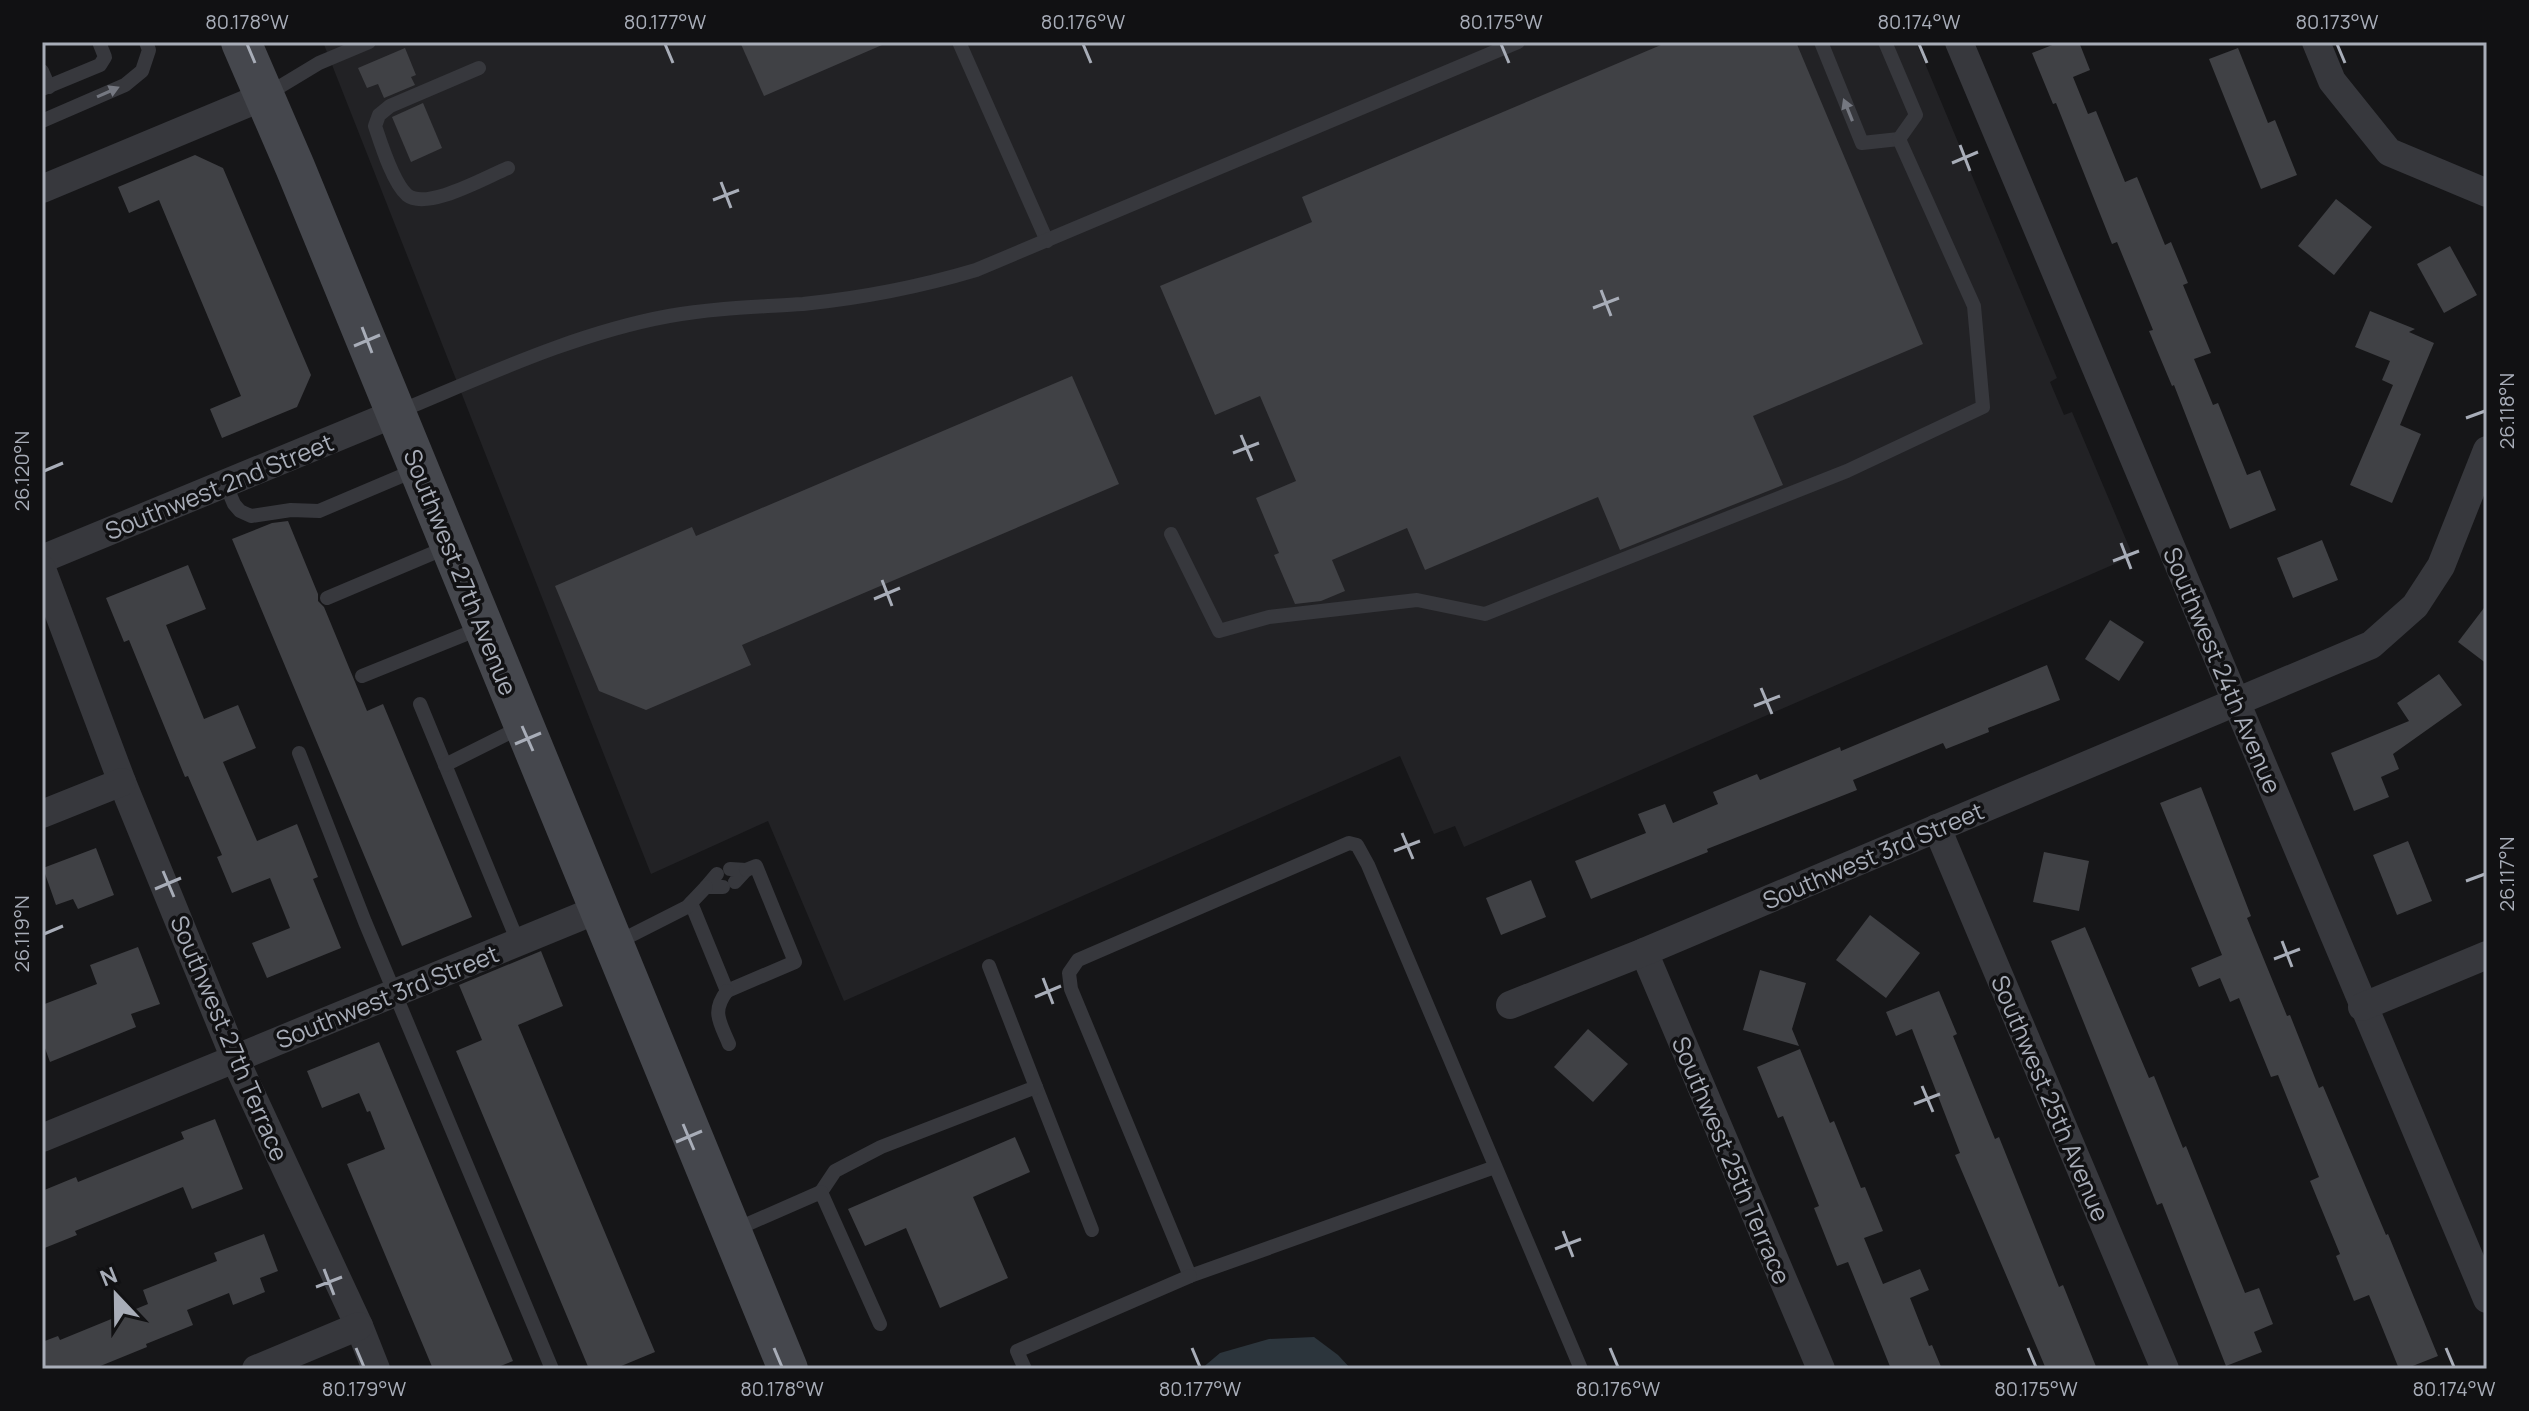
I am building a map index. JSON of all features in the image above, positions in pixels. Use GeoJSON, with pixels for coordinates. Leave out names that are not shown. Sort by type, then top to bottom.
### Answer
{"type":"FeatureCollection","features":[{"type":"Feature","properties":{"kind":"street","name":"Southwest 27th Avenue"},"geometry":{"type":"LineString","coordinates":[[241,42],[788,1369]]}},
{"type":"Feature","properties":{"kind":"street","name":"Southwest 24th Avenue"},"geometry":{"type":"LineString","coordinates":[[1959,42],[2487,1299]]}},
{"type":"Feature","properties":{"kind":"street"},"geometry":{"type":"LineString","coordinates":[[2316,42],[2332,81],[2389,152],[2487,193]]}},
{"type":"Feature","properties":{"kind":"street"},"geometry":{"type":"LineString","coordinates":[[42,189],[265,96]]}},
{"type":"Feature","properties":{"kind":"street","name":"Southwest 2nd Street"},"geometry":{"type":"LineString","coordinates":[[42,559],[396,413]]}},
{"type":"Feature","properties":{"kind":"street","name":"Southwest 3rd Street"},"geometry":{"type":"LineString","coordinates":[[1510,1005],[1644,952],[2371,645],[2415,606],[2441,566],[2487,450]]}},
{"type":"Feature","properties":{"kind":"street","name":"Southwest 27th Terrace"},"geometry":{"type":"LineString","coordinates":[[42,569],[122,782],[235,1059],[376,1369]]}},
{"type":"Feature","properties":{"kind":"street"},"geometry":{"type":"LineString","coordinates":[[42,814],[122,782]]}},
{"type":"Feature","properties":{"kind":"street","name":"Southwest 25th Avenue"},"geometry":{"type":"LineString","coordinates":[[1937,828],[2165,1369]]}},
{"type":"Feature","properties":{"kind":"street","name":"Southwest 3rd Street"},"geometry":{"type":"LineString","coordinates":[[42,1138],[518,942],[606,926]]}},
{"type":"Feature","properties":{"kind":"street","name":"Southwest 25th Terrace"},"geometry":{"type":"LineString","coordinates":[[1644,952],[1821,1369]]}},
{"type":"Feature","properties":{"kind":"street"},"geometry":{"type":"LineString","coordinates":[[2362,1007],[2487,955]]}},
{"type":"Feature","properties":{"kind":"street"},"geometry":{"type":"LineString","coordinates":[[256,1369],[359,1326]]}},
{"type":"Feature","properties":{"kind":"lane"},"geometry":{"type":"LineString","coordinates":[[42,71],[45,88],[100,65],[105,57],[99,42]]}},
{"type":"Feature","properties":{"kind":"lane"},"geometry":{"type":"LineString","coordinates":[[42,121],[125,85],[142,71],[149,50],[146,42]]}},
{"type":"Feature","properties":{"kind":"lane"},"geometry":{"type":"LineString","coordinates":[[265,96],[319,63],[369,42]]}},
{"type":"Feature","properties":{"kind":"lane"},"geometry":{"type":"LineString","coordinates":[[959,42],[1047,241]]}},
{"type":"Feature","properties":{"kind":"lane"},"geometry":{"type":"LineString","coordinates":[[396,413],[535,356],[620,327],[723,308],[802,304],[925,286],[976,270],[1518,42]]}},
{"type":"Feature","properties":{"kind":"lane"},"geometry":{"type":"LineString","coordinates":[[1821,42],[1862,143],[1899,139],[1916,115],[1885,42]]}},
{"type":"Feature","properties":{"kind":"lane"},"geometry":{"type":"LineString","coordinates":[[479,68],[390,106],[379,115],[375,126],[399,185],[408,196],[421,201],[434,199],[508,168]]}},
{"type":"Feature","properties":{"kind":"lane"},"geometry":{"type":"LineString","coordinates":[[1171,534],[1219,631],[1269,617],[1417,600],[1485,614],[1847,471],[1983,407],[1974,306],[1899,139]]}},
{"type":"Feature","properties":{"kind":"lane"},"geometry":{"type":"LineString","coordinates":[[225,483],[234,504],[251,516],[291,510],[319,511],[419,469]]}},
{"type":"Feature","properties":{"kind":"lane"},"geometry":{"type":"LineString","coordinates":[[327,598],[450,546]]}},
{"type":"Feature","properties":{"kind":"lane"},"geometry":{"type":"LineString","coordinates":[[362,676],[483,627]]}},
{"type":"Feature","properties":{"kind":"lane"},"geometry":{"type":"LineString","coordinates":[[420,704],[518,942]]}},
{"type":"Feature","properties":{"kind":"lane"},"geometry":{"type":"LineString","coordinates":[[445,765],[524,725]]}},
{"type":"Feature","properties":{"kind":"lane"},"geometry":{"type":"LineString","coordinates":[[299,753],[552,1369]]}},
{"type":"Feature","properties":{"kind":"lane"},"geometry":{"type":"LineString","coordinates":[[1190,1276],[1071,989],[1069,973],[1078,960],[1349,843],[1357,845],[1363,852],[1581,1369]]}},
{"type":"Feature","properties":{"kind":"lane"},"geometry":{"type":"LineString","coordinates":[[606,926],[691,903],[706,887],[756,866],[795,962],[727,991],[717,1003],[718,1017],[729,1044]]}},
{"type":"Feature","properties":{"kind":"lane"},"geometry":{"type":"LineString","coordinates":[[691,903],[727,991]]}},
{"type":"Feature","properties":{"kind":"lane"},"geometry":{"type":"LineString","coordinates":[[989,966],[1092,1230]]}},
{"type":"Feature","properties":{"kind":"lane"},"geometry":{"type":"LineString","coordinates":[[732,1231],[821,1192],[835,1171],[881,1147],[1036,1087]]}},
{"type":"Feature","properties":{"kind":"lane"},"geometry":{"type":"LineString","coordinates":[[1025,1369],[1017,1351],[1190,1276],[1495,1167]]}},
{"type":"Feature","properties":{"kind":"lane"},"geometry":{"type":"LineString","coordinates":[[821,1192],[880,1324]]}},
{"type":"Feature","properties":{"kind":"shaded area"},"geometry":{"type":"Polygon","coordinates":[[[323,42],[1916,42],[2057,378],[2050,382],[2064,415],[2072,412],[2133,556],[1464,847],[1455,826],[1434,834],[1400,756],[844,1001],[768,821],[651,874],[323,42]]]}},
{"type":"Feature","properties":{"kind":"shaded area"},"geometry":{"type":"Polygon","coordinates":[[[1314,1337],[1351,1369],[1201,1369],[1220,1353],[1269,1339],[1314,1337]]]}},
{"type":"Feature","properties":{"kind":"building"},"geometry":{"type":"Polygon","coordinates":[[[740,42],[889,42],[764,96],[740,42]]]}},
{"type":"Feature","properties":{"kind":"building"},"geometry":{"type":"Polygon","coordinates":[[[1668,42],[1796,42],[1923,344],[1753,416],[1783,485],[1620,550],[1598,497],[1425,570],[1407,528],[1332,560],[1345,591],[1321,601],[1295,604],[1274,555],[1279,553],[1256,498],[1296,481],[1260,396],[1215,415],[1160,286],[1312,222],[1302,197],[1668,42]]]}},
{"type":"Feature","properties":{"kind":"building"},"geometry":{"type":"Polygon","coordinates":[[[2060,42],[2079,42],[2090,70],[2073,77],[2088,114],[2096,111],[2125,182],[2137,177],[2165,245],[2171,242],[2188,283],[2183,285],[2211,353],[2194,359],[2213,405],[2218,403],[2247,475],[2260,470],[2276,510],[2230,529],[2174,385],[2149,331],[2153,330],[2117,242],[2112,244],[2056,103],[2053,104],[2032,53],[2060,42]]]}},
{"type":"Feature","properties":{"kind":"building"},"geometry":{"type":"Polygon","coordinates":[[[405,48],[416,75],[411,77],[415,85],[384,98],[378,84],[367,88],[358,68],[405,48]]]}},
{"type":"Feature","properties":{"kind":"building"},"geometry":{"type":"Polygon","coordinates":[[[2238,48],[2268,123],[2275,120],[2297,175],[2261,189],[2209,59],[2238,48]]]}},
{"type":"Feature","properties":{"kind":"building"},"geometry":{"type":"Polygon","coordinates":[[[423,103],[442,148],[411,162],[392,117],[423,103]]]}},
{"type":"Feature","properties":{"kind":"building"},"geometry":{"type":"Polygon","coordinates":[[[195,155],[223,168],[311,375],[297,407],[222,438],[210,409],[241,396],[159,200],[129,213],[118,187],[195,155]]]}},
{"type":"Feature","properties":{"kind":"building"},"geometry":{"type":"Polygon","coordinates":[[[2336,199],[2372,227],[2334,275],[2298,246],[2336,199]]]}},
{"type":"Feature","properties":{"kind":"building"},"geometry":{"type":"Polygon","coordinates":[[[2450,246],[2477,295],[2444,313],[2417,264],[2450,246]]]}},
{"type":"Feature","properties":{"kind":"building"},"geometry":{"type":"Polygon","coordinates":[[[2370,311],[2415,329],[2409,332],[2434,343],[2400,425],[2421,434],[2392,503],[2350,485],[2393,385],[2382,380],[2390,361],[2355,347],[2370,311]]]}},
{"type":"Feature","properties":{"kind":"building"},"geometry":{"type":"Polygon","coordinates":[[[1072,376],[1119,484],[742,645],[751,665],[646,710],[599,691],[555,586],[692,527],[696,536],[1072,376]]]}},
{"type":"Feature","properties":{"kind":"building"},"geometry":{"type":"Polygon","coordinates":[[[288,521],[318,594],[318,601],[324,607],[367,711],[383,704],[472,917],[402,946],[232,539],[272,523],[288,521]]]}},
{"type":"Feature","properties":{"kind":"building"},"geometry":{"type":"Polygon","coordinates":[[[2322,540],[2338,580],[2293,598],[2277,558],[2322,540]]]}},
{"type":"Feature","properties":{"kind":"building"},"geometry":{"type":"Polygon","coordinates":[[[188,565],[206,609],[166,625],[204,719],[238,705],[256,748],[223,762],[257,841],[297,824],[318,877],[313,879],[341,948],[267,978],[252,943],[290,928],[270,878],[232,893],[217,857],[222,855],[188,776],[185,777],[129,640],[124,642],[106,598],[188,565]]]}},
{"type":"Feature","properties":{"kind":"building"},"geometry":{"type":"Polygon","coordinates":[[[2487,604],[2487,664],[2458,642],[2487,604]]]}},
{"type":"Feature","properties":{"kind":"building"},"geometry":{"type":"Polygon","coordinates":[[[2110,620],[2144,642],[2119,681],[2085,659],[2110,620]]]}},
{"type":"Feature","properties":{"kind":"building"},"geometry":{"type":"Polygon","coordinates":[[[2047,665],[2060,700],[1988,728],[1989,732],[1946,749],[1943,743],[1853,780],[1857,790],[1591,899],[1575,861],[1646,833],[1638,814],[1665,804],[1673,823],[1718,804],[1713,792],[1757,774],[1760,780],[1840,747],[1841,751],[2047,665]]]}},
{"type":"Feature","properties":{"kind":"building"},"geometry":{"type":"Polygon","coordinates":[[[2439,674],[2462,705],[2393,754],[2399,769],[2381,777],[2389,797],[2354,811],[2331,753],[2409,721],[2397,703],[2439,674]]]}},
{"type":"Feature","properties":{"kind":"building"},"geometry":{"type":"Polygon","coordinates":[[[2201,787],[2251,916],[2247,918],[2287,1016],[2290,1015],[2319,1088],[2323,1086],[2438,1356],[2405,1369],[2399,1369],[2369,1295],[2354,1301],[2336,1256],[2340,1254],[2310,1181],[2319,1177],[2278,1075],[2271,1077],[2239,998],[2230,1002],[2220,978],[2199,987],[2191,968],[2222,955],[2160,803],[2201,787]]]}},
{"type":"Feature","properties":{"kind":"building"},"geometry":{"type":"Polygon","coordinates":[[[2408,841],[2432,901],[2397,915],[2373,855],[2408,841]]]}},
{"type":"Feature","properties":{"kind":"building"},"geometry":{"type":"Polygon","coordinates":[[[96,848],[114,895],[78,909],[73,899],[56,905],[43,868],[96,848]]]}},
{"type":"Feature","properties":{"kind":"building"},"geometry":{"type":"Polygon","coordinates":[[[2044,852],[2089,861],[2079,911],[2033,902],[2044,852]]]}},
{"type":"Feature","properties":{"kind":"building"},"geometry":{"type":"Polygon","coordinates":[[[1531,880],[1546,917],[1501,935],[1486,898],[1531,880]]]}},
{"type":"Feature","properties":{"kind":"building"},"geometry":{"type":"Polygon","coordinates":[[[1870,915],[1920,953],[1886,998],[1836,960],[1870,915]]]}},
{"type":"Feature","properties":{"kind":"building"},"geometry":{"type":"Polygon","coordinates":[[[2085,927],[2149,1078],[2154,1076],[2183,1148],[2186,1146],[2245,1293],[2259,1288],[2273,1324],[2254,1332],[2262,1352],[2226,1366],[2162,1203],[2157,1205],[2051,941],[2085,927]]]}},
{"type":"Feature","properties":{"kind":"building"},"geometry":{"type":"Polygon","coordinates":[[[138,947],[160,1004],[131,1014],[136,1027],[50,1062],[42,1040],[42,1005],[97,984],[90,965],[138,947]]]}},
{"type":"Feature","properties":{"kind":"building"},"geometry":{"type":"Polygon","coordinates":[[[541,951],[563,1006],[518,1025],[655,1352],[614,1369],[589,1369],[456,1051],[482,1040],[459,985],[541,951]]]}},
{"type":"Feature","properties":{"kind":"building"},"geometry":{"type":"Polygon","coordinates":[[[1760,970],[1806,983],[1792,1029],[1799,1046],[1743,1030],[1760,970]]]}},
{"type":"Feature","properties":{"kind":"building"},"geometry":{"type":"Polygon","coordinates":[[[1939,991],[1957,1034],[1953,1036],[1995,1139],[1999,1137],[2059,1287],[2063,1285],[2097,1369],[2046,1369],[1955,1155],[1960,1153],[1912,1029],[1896,1036],[1886,1012],[1939,991]]]}},
{"type":"Feature","properties":{"kind":"building"},"geometry":{"type":"Polygon","coordinates":[[[1588,1029],[1628,1064],[1593,1102],[1554,1067],[1588,1029]]]}},
{"type":"Feature","properties":{"kind":"building"},"geometry":{"type":"Polygon","coordinates":[[[379,1042],[513,1361],[493,1369],[433,1369],[347,1164],[385,1149],[370,1111],[367,1112],[359,1093],[322,1108],[307,1071],[379,1042]]]}},
{"type":"Feature","properties":{"kind":"building"},"geometry":{"type":"Polygon","coordinates":[[[1800,1049],[1830,1123],[1834,1121],[1861,1188],[1865,1187],[1883,1231],[1864,1238],[1883,1284],[1920,1269],[1929,1290],[1910,1298],[1929,1346],[1932,1345],[1942,1369],[1891,1369],[1848,1262],[1837,1266],[1814,1208],[1819,1206],[1783,1116],[1778,1118],[1757,1067],[1800,1049]]]}},
{"type":"Feature","properties":{"kind":"building"},"geometry":{"type":"Polygon","coordinates":[[[215,1119],[243,1189],[192,1209],[183,1187],[75,1231],[77,1235],[42,1249],[42,1191],[76,1177],[78,1182],[184,1139],[181,1132],[215,1119]]]}},
{"type":"Feature","properties":{"kind":"building"},"geometry":{"type":"Polygon","coordinates":[[[1015,1137],[1030,1172],[973,1197],[1008,1278],[940,1308],[906,1228],[865,1246],[848,1209],[1015,1137]]]}},
{"type":"Feature","properties":{"kind":"building"},"geometry":{"type":"Polygon","coordinates":[[[264,1234],[278,1271],[260,1278],[265,1292],[233,1305],[229,1293],[187,1310],[193,1325],[93,1369],[42,1369],[42,1342],[58,1336],[60,1340],[148,1304],[143,1290],[217,1261],[214,1253],[264,1234]]]}}]}
